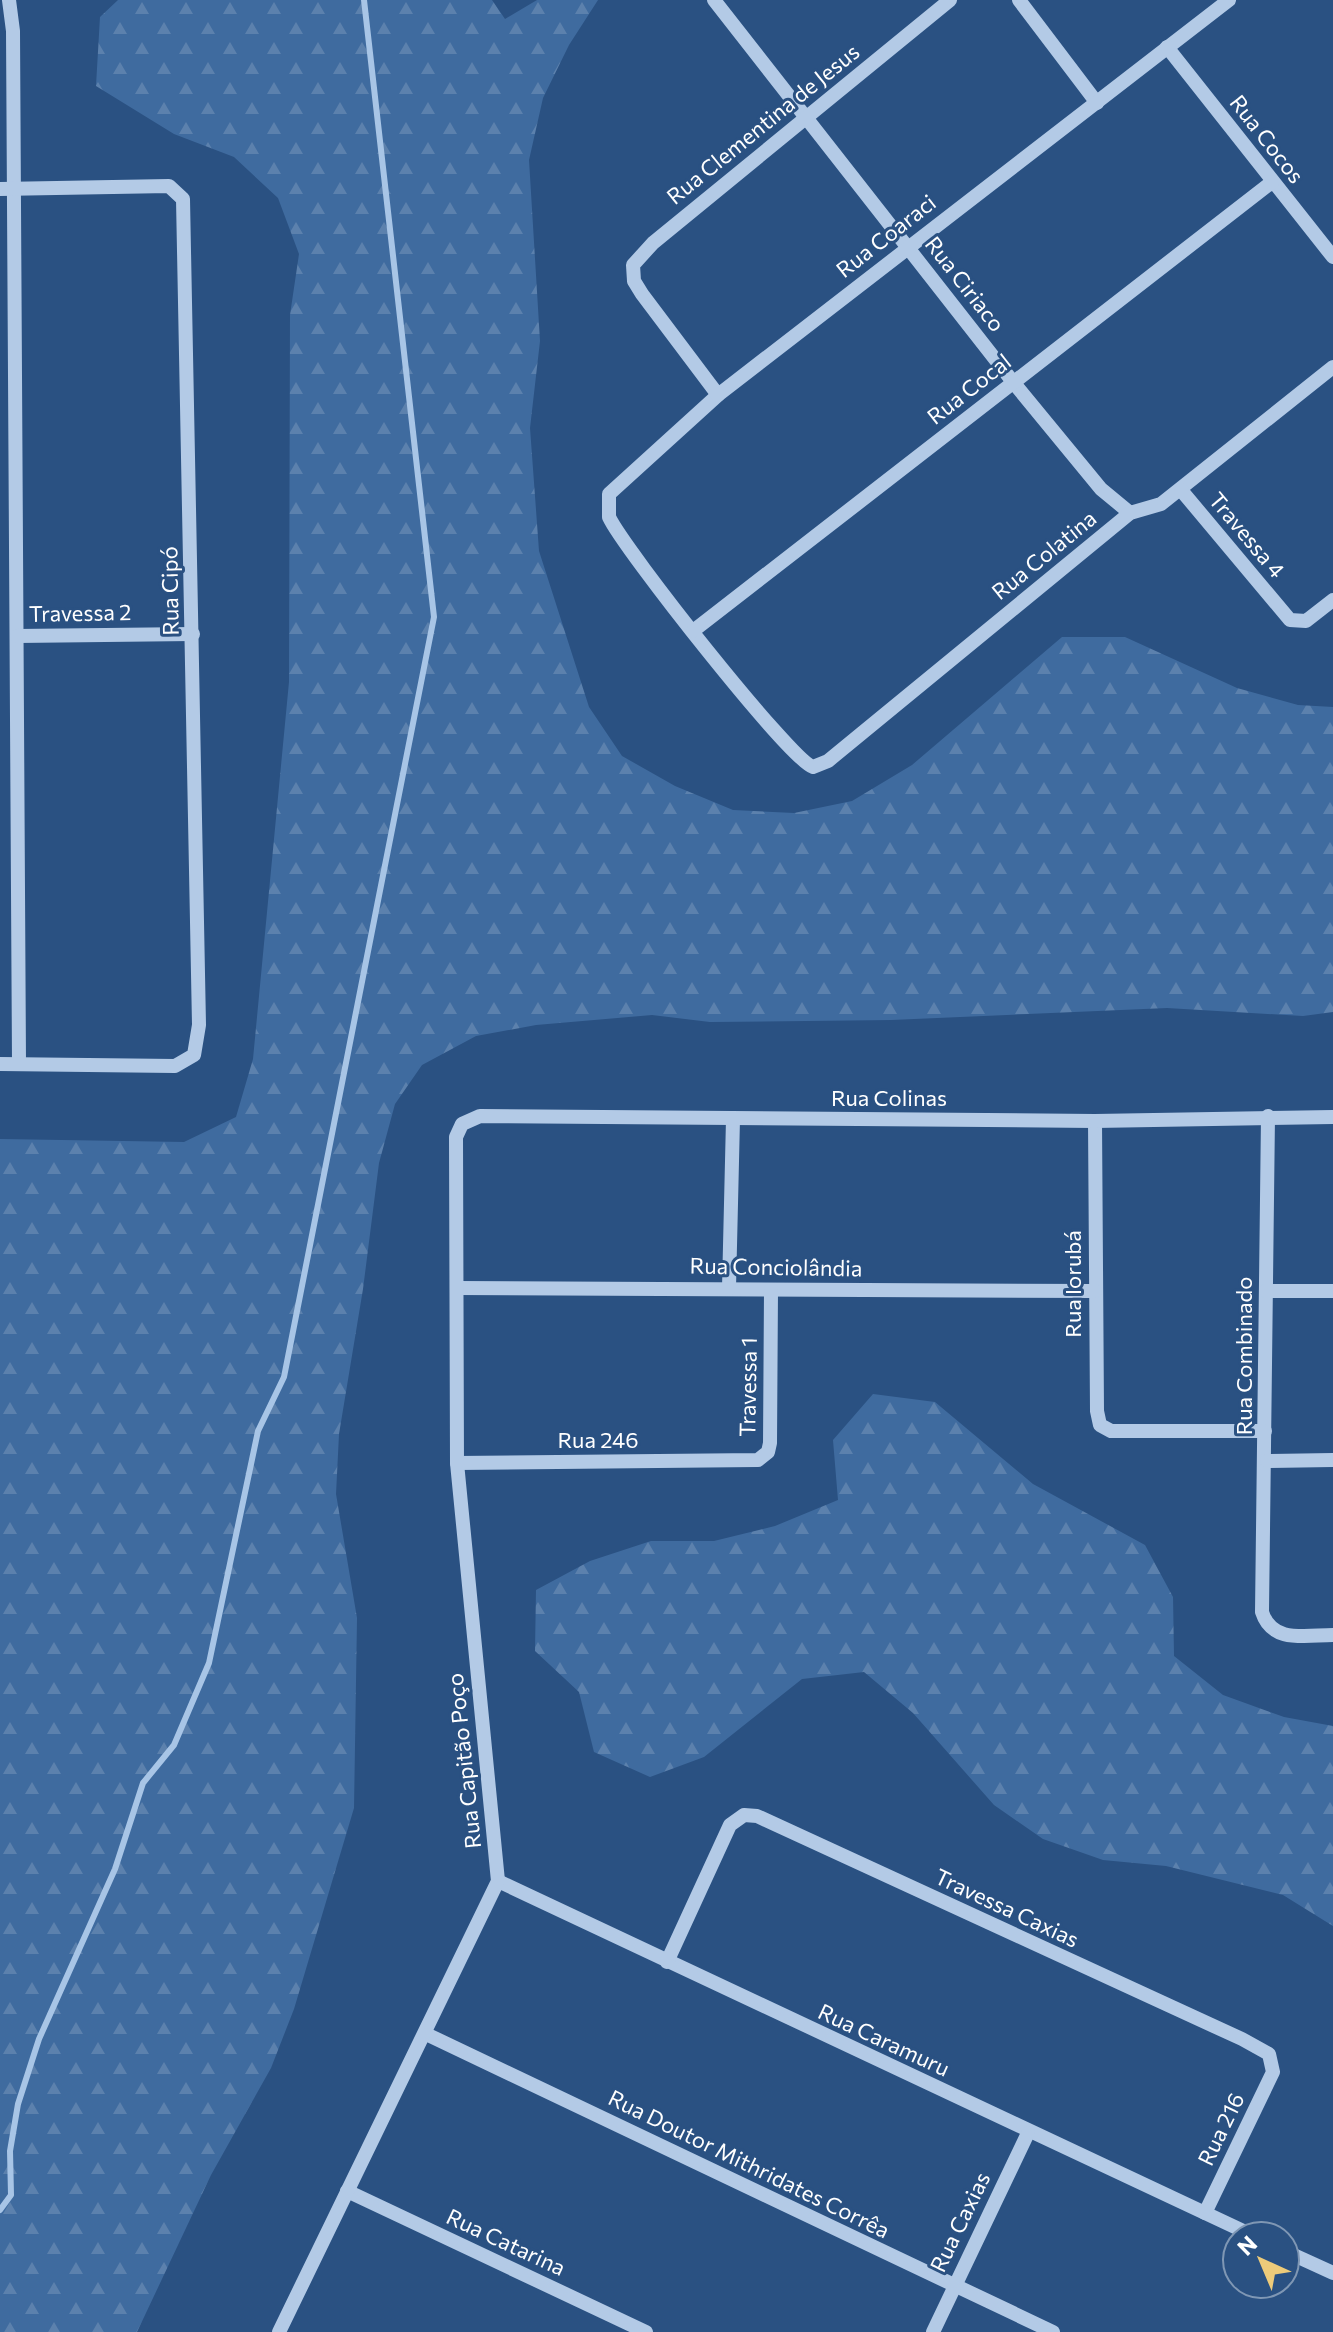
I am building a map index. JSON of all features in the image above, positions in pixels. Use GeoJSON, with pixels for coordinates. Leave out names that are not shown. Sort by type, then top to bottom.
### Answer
{"type":"FeatureCollection","features":[{"type":"Feature","properties":{"kind":"street"},"geometry":{"type":"LineString","coordinates":[[0,1064],[19,1063],[17,636],[8,353],[7,189],[13,31],[9,0]]}},
{"type":"Feature","properties":{"kind":"street","name":"Rua Ciriaco"},"geometry":{"type":"LineString","coordinates":[[714,0],[1013,382],[1101,489],[1130,513]]}},
{"type":"Feature","properties":{"kind":"street","name":"Rua Clementina de Jesus"},"geometry":{"type":"LineString","coordinates":[[718,395],[642,294],[631,273],[637,258],[950,0]]}},
{"type":"Feature","properties":{"kind":"street"},"geometry":{"type":"LineString","coordinates":[[1019,0],[1097,103]]}},
{"type":"Feature","properties":{"kind":"street","name":"Rua Coaraci"},"geometry":{"type":"LineString","coordinates":[[693,631],[615,531],[609,517],[609,494],[718,395],[1229,0]]}},
{"type":"Feature","properties":{"kind":"street","name":"Rua Cocos"},"geometry":{"type":"LineString","coordinates":[[1167,47],[1333,257]]}},
{"type":"Feature","properties":{"kind":"street","name":"Rua Cocal"},"geometry":{"type":"LineString","coordinates":[[693,631],[1272,182]]}},
{"type":"Feature","properties":{"kind":"street","name":"Rua Cipó"},"geometry":{"type":"LineString","coordinates":[[7,189],[146,184],[169,186],[180,193],[185,207],[199,1025],[194,1055],[175,1066],[19,1063]]}},
{"type":"Feature","properties":{"kind":"street","name":"Rua Colatina"},"geometry":{"type":"LineString","coordinates":[[693,631],[788,748],[808,767],[828,761],[1130,513],[1161,504],[1181,490],[1333,367]]}},
{"type":"Feature","properties":{"kind":"street","name":"Travessa 4"},"geometry":{"type":"LineString","coordinates":[[1181,490],[1290,620],[1300,623],[1333,600]]}},
{"type":"Feature","properties":{"kind":"street","name":"Travessa 2"},"geometry":{"type":"LineString","coordinates":[[17,636],[193,634]]}},
{"type":"Feature","properties":{"kind":"street","name":"Rua Colinas"},"geometry":{"type":"LineString","coordinates":[[456,1137],[466,1120],[480,1116],[1095,1121],[1333,1117]]}},
{"type":"Feature","properties":{"kind":"street","name":"Rua Combinado"},"geometry":{"type":"LineString","coordinates":[[1268,1116],[1267,1461],[1261,1597],[1264,1619],[1274,1632],[1285,1635],[1333,1635]]}},
{"type":"Feature","properties":{"kind":"street"},"geometry":{"type":"LineString","coordinates":[[729,1288],[733,1119]]}},
{"type":"Feature","properties":{"kind":"street","name":"Rua Iorubá"},"geometry":{"type":"LineString","coordinates":[[1095,1121],[1098,1418],[1105,1429],[1265,1431]]}},
{"type":"Feature","properties":{"kind":"street","name":"Rua Capitão Poço"},"geometry":{"type":"LineString","coordinates":[[456,1137],[457,1463],[498,1881]]}},
{"type":"Feature","properties":{"kind":"street","name":"Rua Conciolândia"},"geometry":{"type":"LineString","coordinates":[[457,1288],[1095,1291]]}},
{"type":"Feature","properties":{"kind":"street","name":"Travessa 1"},"geometry":{"type":"LineString","coordinates":[[739,1461],[758,1460],[768,1452],[770,1443],[771,1290]]}},
{"type":"Feature","properties":{"kind":"street"},"geometry":{"type":"LineString","coordinates":[[1266,1291],[1333,1291]]}},
{"type":"Feature","properties":{"kind":"street"},"geometry":{"type":"LineString","coordinates":[[1267,1461],[1333,1460]]}},
{"type":"Feature","properties":{"kind":"street","name":"Rua 246"},"geometry":{"type":"LineString","coordinates":[[457,1463],[739,1461]]}},
{"type":"Feature","properties":{"kind":"street","name":"Travessa Caxias"},"geometry":{"type":"LineString","coordinates":[[667,1962],[724,1835],[739,1817],[757,1816],[1242,2039],[1269,2054],[1273,2062]]}},
{"type":"Feature","properties":{"kind":"street"},"geometry":{"type":"LineString","coordinates":[[279,2332],[498,1881]]}},
{"type":"Feature","properties":{"kind":"street","name":"Rua Caramuru"},"geometry":{"type":"LineString","coordinates":[[498,1881],[1028,2133],[1221,2221]]}},
{"type":"Feature","properties":{"kind":"street","name":"Rua Doutor Mithridates Corrêa"},"geometry":{"type":"LineString","coordinates":[[426,2034],[1053,2332]]}},
{"type":"Feature","properties":{"kind":"street","name":"Rua 216"},"geometry":{"type":"LineString","coordinates":[[1205,2213],[1273,2072],[1273,2062]]}},
{"type":"Feature","properties":{"kind":"street","name":"Rua Caxias"},"geometry":{"type":"LineString","coordinates":[[933,2332],[1028,2133]]}},
{"type":"Feature","properties":{"kind":"street","name":"Rua Catarina"},"geometry":{"type":"LineString","coordinates":[[347,2191],[646,2332]]}},
{"type":"Feature","properties":{"kind":"street"},"geometry":{"type":"LineString","coordinates":[[1301,2258],[1333,2273]]}},
{"type":"Feature","properties":{"kind":"green space"},"geometry":{"type":"Polygon","coordinates":[[[118,0],[492,0],[505,19],[537,0],[598,0],[569,45],[543,98],[529,160],[540,341],[530,428],[539,551],[589,707],[622,756],[675,786],[733,810],[794,813],[852,801],[912,765],[1062,637],[1125,637],[1237,688],[1298,705],[1333,707],[1333,1012],[1303,1016],[1167,1008],[891,1020],[710,1022],[652,1015],[536,1025],[476,1036],[422,1065],[395,1104],[379,1163],[363,1289],[339,1434],[336,1494],[357,1618],[354,1808],[294,2009],[271,2068],[211,2175],[137,2332],[0,2332],[0,1139],[184,1142],[236,1117],[253,1059],[289,682],[290,315],[299,254],[278,198],[234,157],[174,134],[96,86],[100,17],[118,0]]]}},
{"type":"Feature","properties":{"kind":"green space"},"geometry":{"type":"Polygon","coordinates":[[[873,1394],[935,1402],[1033,1484],[1145,1545],[1173,1597],[1174,1656],[1223,1695],[1284,1717],[1333,1726],[1333,1926],[1283,1895],[1166,1866],[1103,1860],[1043,1839],[994,1805],[913,1713],[864,1672],[802,1679],[704,1757],[650,1777],[594,1752],[579,1692],[535,1651],[536,1590],[590,1561],[651,1541],[714,1541],[775,1526],[838,1500],[833,1440],[873,1394]]]}},
{"type":"Feature","properties":{"kind":"waterway"},"geometry":{"type":"LineString","coordinates":[[0,2210],[11,2195],[10,2151],[18,2104],[39,2039],[115,1869],[143,1783],[174,1745],[209,1663],[258,1431],[284,1377],[434,617],[364,0]]}}]}
